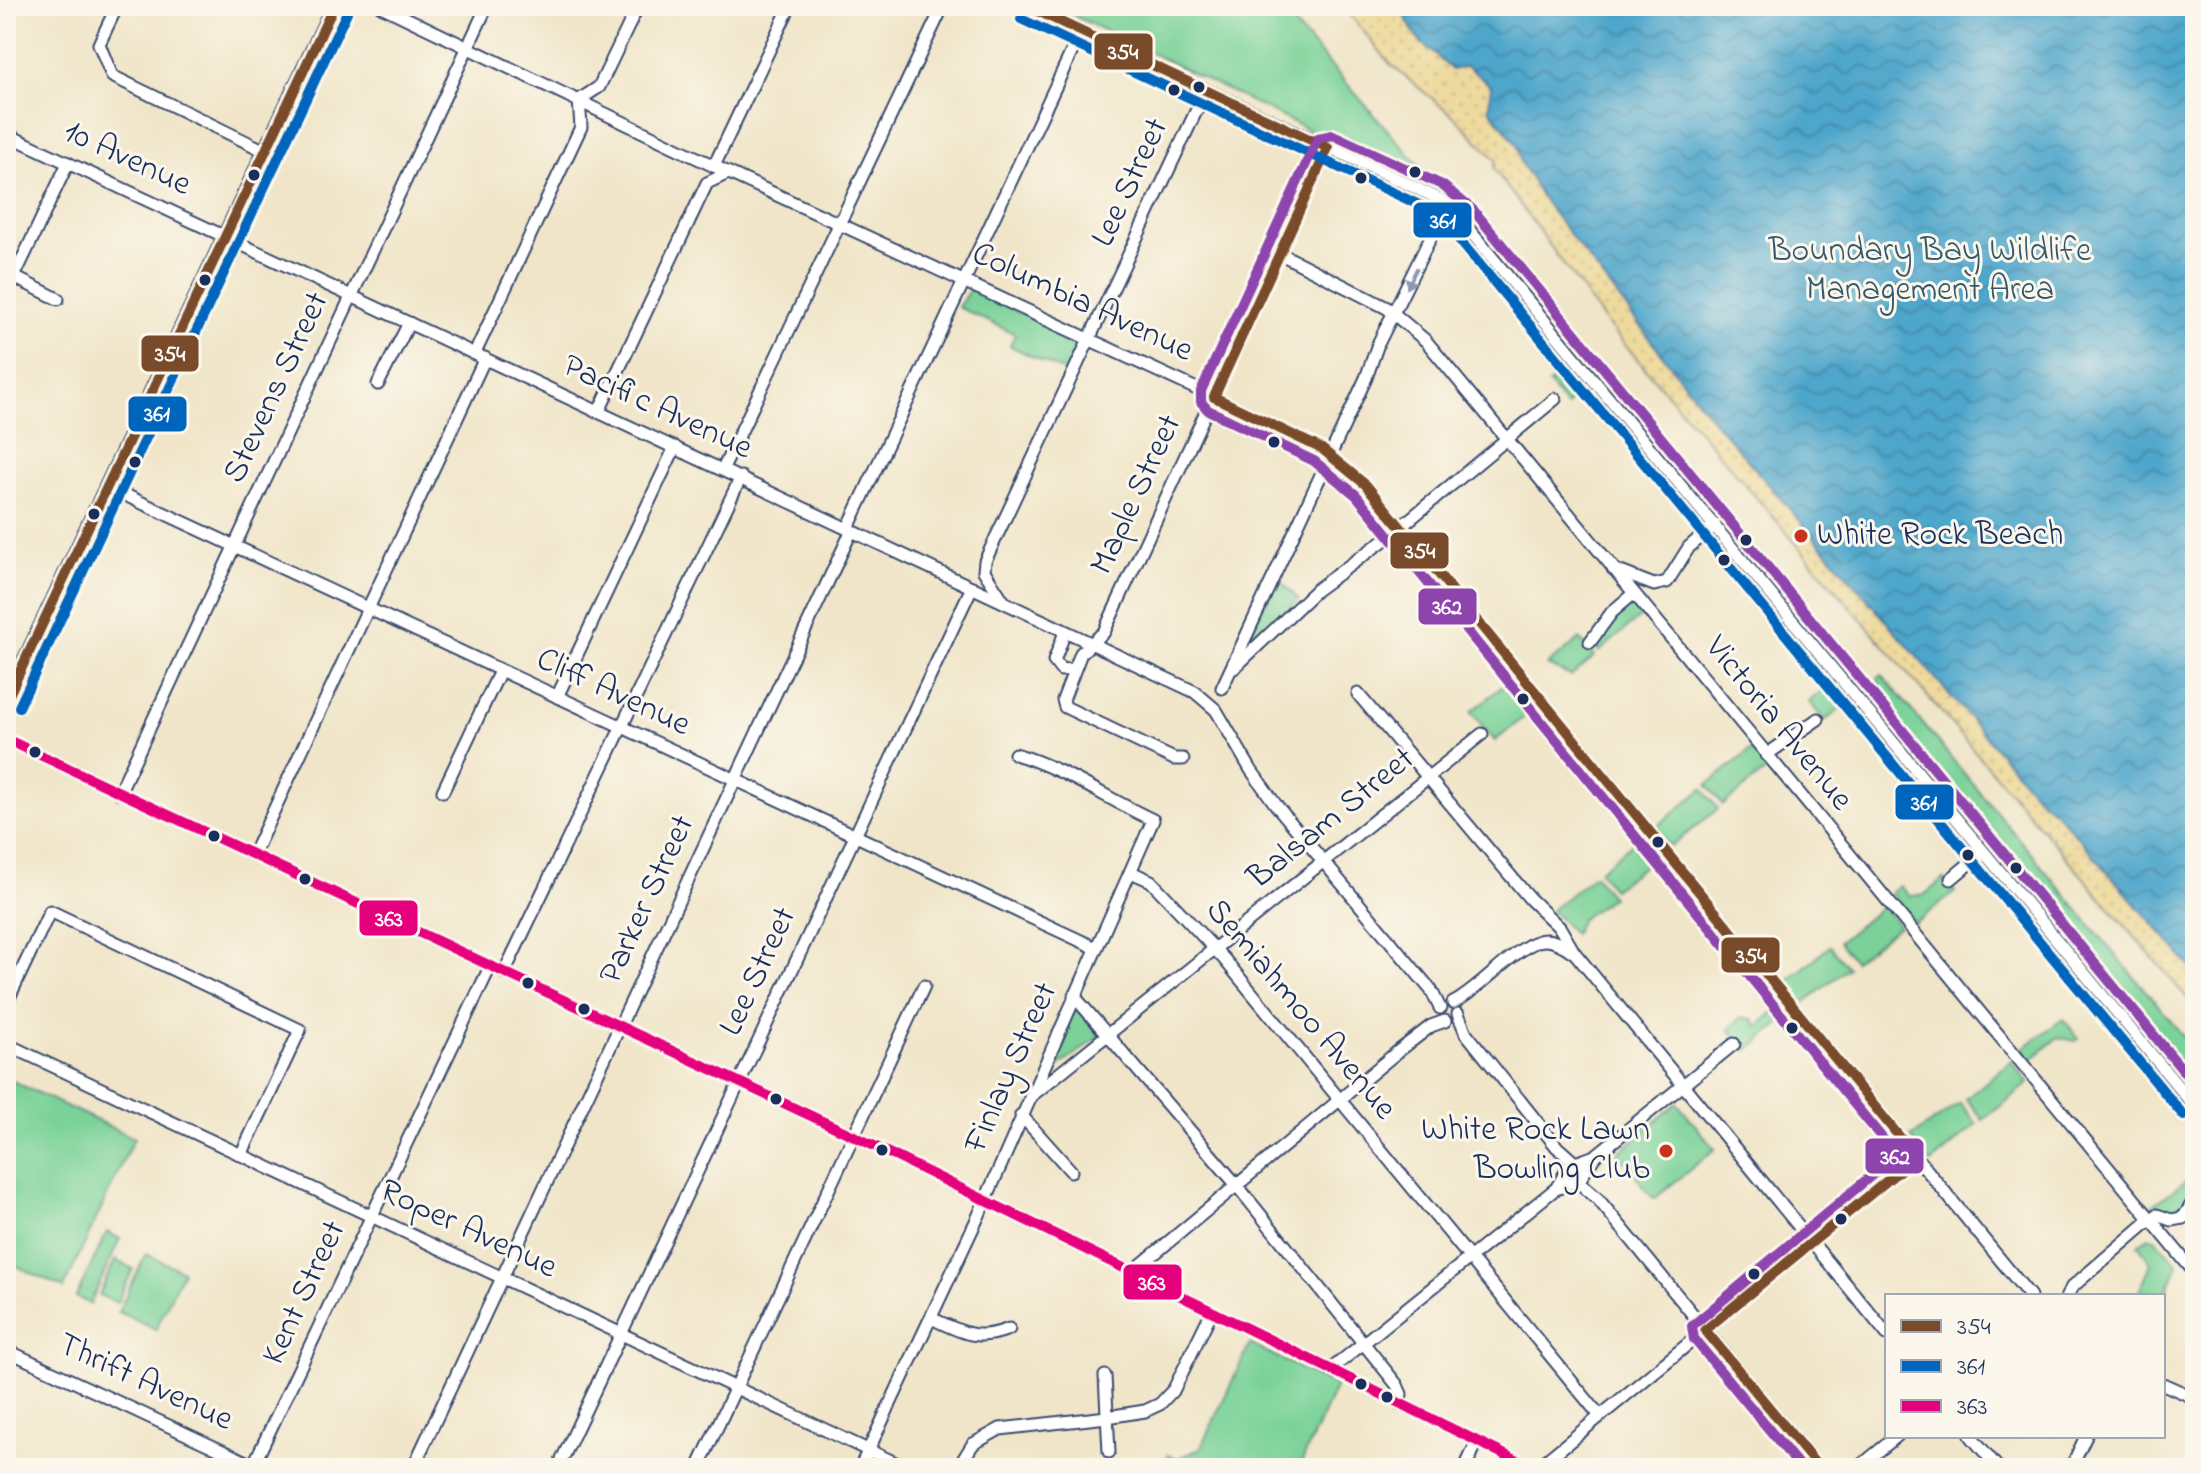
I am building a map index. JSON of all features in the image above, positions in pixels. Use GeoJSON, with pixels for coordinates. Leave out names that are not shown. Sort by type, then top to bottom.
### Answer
{"type":"FeatureCollection","features":[{"type":"Feature","properties":{"kind":"main road"},"geometry":{"type":"LineString","coordinates":[[6,701],[334,6]]}},
{"type":"Feature","properties":{"kind":"street"},"geometry":{"type":"LineString","coordinates":[[117,6],[99,44],[109,71],[118,80],[265,151]]}},
{"type":"Feature","properties":{"kind":"street","name":"Columbia Avenue"},"geometry":{"type":"LineString","coordinates":[[381,6],[701,160],[966,280],[1330,454],[1366,485],[1401,527],[2028,1294]]}},
{"type":"Feature","properties":{"kind":"street","name":"Stevens Street"},"geometry":{"type":"LineString","coordinates":[[119,793],[487,6]]}},
{"type":"Feature","properties":{"kind":"street"},"geometry":{"type":"LineString","coordinates":[[253,855],[370,610],[581,127],[579,100],[599,87],[638,6]]}},
{"type":"Feature","properties":{"kind":"street"},"geometry":{"type":"LineString","coordinates":[[714,166],[790,6]]}},
{"type":"Feature","properties":{"kind":"street"},"geometry":{"type":"LineString","coordinates":[[723,469],[943,6]]}},
{"type":"Feature","properties":{"kind":"street"},"geometry":{"type":"LineString","coordinates":[[1027,6],[1447,204],[1473,231],[2195,1107]]}},
{"type":"Feature","properties":{"kind":"street","name":"Parker Street"},"geometry":{"type":"LineString","coordinates":[[413,1468],[1081,32]]}},
{"type":"Feature","properties":{"kind":"street"},"geometry":{"type":"LineString","coordinates":[[581,127],[604,113],[599,87]]}},
{"type":"Feature","properties":{"kind":"street","name":"Lee Street"},"geometry":{"type":"LineString","coordinates":[[1004,602],[984,571],[985,561],[1206,90]]}},
{"type":"Feature","properties":{"kind":"street","name":"10 Avenue"},"geometry":{"type":"LineString","coordinates":[[6,134],[225,236]]}},
{"type":"Feature","properties":{"kind":"street","name":"Maple Street"},"geometry":{"type":"LineString","coordinates":[[1090,643],[1104,632],[1328,148]]}},
{"type":"Feature","properties":{"kind":"street"},"geometry":{"type":"LineString","coordinates":[[599,411],[707,183],[701,160]]}},
{"type":"Feature","properties":{"kind":"street"},"geometry":{"type":"LineString","coordinates":[[58,299],[10,275],[68,163]]}},
{"type":"Feature","properties":{"kind":"street"},"geometry":{"type":"LineString","coordinates":[[707,183],[729,173]]}},
{"type":"Feature","properties":{"kind":"street"},"geometry":{"type":"LineString","coordinates":[[1222,688],[1394,312],[1447,204]]}},
{"type":"Feature","properties":{"kind":"street","name":"Pacific Avenue"},"geometry":{"type":"LineString","coordinates":[[225,236],[1195,692],[1209,703],[1262,787],[1449,1011]]}},
{"type":"Feature","properties":{"kind":"street","name":"Victoria Avenue"},"geometry":{"type":"LineString","coordinates":[[1281,254],[1394,312],[1435,352],[2195,1273]]}},
{"type":"Feature","properties":{"kind":"street"},"geometry":{"type":"LineString","coordinates":[[378,384],[409,323]]}},
{"type":"Feature","properties":{"kind":"street"},"geometry":{"type":"LineString","coordinates":[[1228,674],[1316,590],[1401,527],[1555,399]]}},
{"type":"Feature","properties":{"kind":"street"},"geometry":{"type":"LineString","coordinates":[[557,697],[675,447]]}},
{"type":"Feature","properties":{"kind":"street"},"geometry":{"type":"LineString","coordinates":[[504,973],[741,477]]}},
{"type":"Feature","properties":{"kind":"street","name":"Cliff Avenue"},"geometry":{"type":"LineString","coordinates":[[108,487],[1096,948]]}},
{"type":"Feature","properties":{"kind":"street"},"geometry":{"type":"LineString","coordinates":[[1613,569],[1654,585],[1667,582],[1689,547],[1715,525]]}},
{"type":"Feature","properties":{"kind":"street","name":"Lee Street"},"geometry":{"type":"LineString","coordinates":[[558,1468],[972,587]]}},
{"type":"Feature","properties":{"kind":"street"},"geometry":{"type":"LineString","coordinates":[[1590,642],[1612,612],[1633,594]]}},
{"type":"Feature","properties":{"kind":"street"},"geometry":{"type":"LineString","coordinates":[[1065,632],[1054,661],[1061,670],[1073,669]]}},
{"type":"Feature","properties":{"kind":"street"},"geometry":{"type":"LineString","coordinates":[[1090,643],[1073,669],[1063,700],[1065,707],[1174,759],[1183,759]]}},
{"type":"Feature","properties":{"kind":"street"},"geometry":{"type":"LineString","coordinates":[[443,791],[500,671]]}},
{"type":"Feature","properties":{"kind":"street"},"geometry":{"type":"LineString","coordinates":[[1358,694],[1427,778],[1560,928],[1574,952],[1885,1332]]}},
{"type":"Feature","properties":{"kind":"street"},"geometry":{"type":"LineString","coordinates":[[1766,755],[1818,719]]}},
{"type":"Feature","properties":{"kind":"street","name":"Balsam Street"},"geometry":{"type":"LineString","coordinates":[[1030,1097],[1482,734]]}},
{"type":"Feature","properties":{"kind":"street"},"geometry":{"type":"LineString","coordinates":[[6,739],[854,1136],[1130,1274],[1534,1468],[1916,1157]]}},
{"type":"Feature","properties":{"kind":"street","name":"Finlay Street"},"geometry":{"type":"LineString","coordinates":[[860,1468],[984,1202],[1153,820],[1108,800],[1068,776],[1015,754]]}},
{"type":"Feature","properties":{"kind":"street"},"geometry":{"type":"LineString","coordinates":[[1951,879],[1983,852]]}},
{"type":"Feature","properties":{"kind":"street","name":"Semiahmoo Avenue"},"geometry":{"type":"LineString","coordinates":[[1131,872],[1151,881],[1215,950],[1600,1416]]}},
{"type":"Feature","properties":{"kind":"street"},"geometry":{"type":"LineString","coordinates":[[6,1004],[50,911],[300,1030],[241,1155]]}},
{"type":"Feature","properties":{"kind":"street"},"geometry":{"type":"LineString","coordinates":[[1130,1274],[1235,1183],[1535,942],[1543,928],[1543,912]]}},
{"type":"Feature","properties":{"kind":"street"},"geometry":{"type":"LineString","coordinates":[[1535,942],[1554,941],[1574,952]]}},
{"type":"Feature","properties":{"kind":"street","name":"Kent Street"},"geometry":{"type":"LineString","coordinates":[[255,1467],[490,967]]}},
{"type":"Feature","properties":{"kind":"street"},"geometry":{"type":"LineString","coordinates":[[698,1468],[924,986]]}},
{"type":"Feature","properties":{"kind":"street"},"geometry":{"type":"LineString","coordinates":[[1074,996],[1235,1183],[1397,1385],[1401,1394],[1399,1404]]}},
{"type":"Feature","properties":{"kind":"street"},"geometry":{"type":"LineString","coordinates":[[1449,1011],[1598,1199],[1819,1468]]}},
{"type":"Feature","properties":{"kind":"street","name":"Roper Avenue"},"geometry":{"type":"LineString","coordinates":[[6,1044],[906,1468]]}},
{"type":"Feature","properties":{"kind":"street"},"geometry":{"type":"LineString","coordinates":[[1330,1370],[1734,1044]]}},
{"type":"Feature","properties":{"kind":"street"},"geometry":{"type":"LineString","coordinates":[[1021,1115],[1071,1171]]}},
{"type":"Feature","properties":{"kind":"street"},"geometry":{"type":"LineString","coordinates":[[2070,1294],[2072,1287],[2089,1276],[2151,1219],[2157,1215],[2171,1220],[2183,1218],[2195,1199]]}},
{"type":"Feature","properties":{"kind":"street"},"geometry":{"type":"LineString","coordinates":[[958,1468],[973,1444],[1000,1429],[1107,1417],[1160,1404],[1174,1389],[1211,1313]]}},
{"type":"Feature","properties":{"kind":"street"},"geometry":{"type":"LineString","coordinates":[[931,1318],[972,1335],[987,1337],[1009,1329]]}},
{"type":"Feature","properties":{"kind":"street","name":"Thrift Avenue"},"geometry":{"type":"LineString","coordinates":[[6,1350],[255,1467]]}},
{"type":"Feature","properties":{"kind":"street"},"geometry":{"type":"LineString","coordinates":[[1105,1376],[1109,1452]]}},
{"type":"Feature","properties":{"kind":"street"},"geometry":{"type":"LineString","coordinates":[[2165,1385],[2195,1398]]}},
{"type":"Feature","properties":{"kind":"street"},"geometry":{"type":"LineString","coordinates":[[1858,1468],[1895,1438]]}},
{"type":"Feature","properties":{"kind":"street"},"geometry":{"type":"LineString","coordinates":[[1973,1438],[1998,1468]]}},
{"type":"Feature","properties":{"kind":"street"},"geometry":{"type":"LineString","coordinates":[[2071,1468],[2085,1438]]}},
{"type":"Feature","properties":{"kind":"street"},"geometry":{"type":"LineString","coordinates":[[1465,1468],[1477,1442]]}},
{"type":"Feature","properties":{"kind":"green space"},"geometry":{"type":"Polygon","coordinates":[[[1054,6],[1278,6],[1447,197],[1054,6]]]}},
{"type":"Feature","properties":{"kind":"green space"},"geometry":{"type":"Polygon","coordinates":[[[970,289],[1080,341],[1067,373],[1010,346],[1015,334],[958,307],[970,289]]]}},
{"type":"Feature","properties":{"kind":"green space"},"geometry":{"type":"Polygon","coordinates":[[[1575,364],[1592,385],[1566,406],[1549,384],[1575,364]]]}},
{"type":"Feature","properties":{"kind":"green space"},"geometry":{"type":"Polygon","coordinates":[[[1277,577],[1299,600],[1248,648],[1248,639],[1277,577]]]}},
{"type":"Feature","properties":{"kind":"green space"},"geometry":{"type":"Polygon","coordinates":[[[1631,605],[1642,615],[1599,652],[1603,631],[1619,612],[1631,605]]]}},
{"type":"Feature","properties":{"kind":"green space"},"geometry":{"type":"Polygon","coordinates":[[[1580,639],[1595,656],[1571,676],[1547,665],[1580,639]]]}},
{"type":"Feature","properties":{"kind":"green space"},"geometry":{"type":"Polygon","coordinates":[[[1882,675],[2195,1050],[2195,1091],[1880,709],[1878,678],[1882,675]]]}},
{"type":"Feature","properties":{"kind":"green space"},"geometry":{"type":"Polygon","coordinates":[[[1515,676],[1535,708],[1495,741],[1471,712],[1515,676]]]}},
{"type":"Feature","properties":{"kind":"green space"},"geometry":{"type":"Polygon","coordinates":[[[1830,683],[1847,703],[1825,721],[1809,702],[1830,683]]]}},
{"type":"Feature","properties":{"kind":"green space"},"geometry":{"type":"Polygon","coordinates":[[[1752,749],[1768,769],[1723,805],[1707,785],[1752,749]]]}},
{"type":"Feature","properties":{"kind":"green space"},"geometry":{"type":"Polygon","coordinates":[[[1703,789],[1718,809],[1670,847],[1655,828],[1703,789]]]}},
{"type":"Feature","properties":{"kind":"green space"},"geometry":{"type":"Polygon","coordinates":[[[1640,837],[1657,856],[1613,889],[1599,871],[1640,837]]]}},
{"type":"Feature","properties":{"kind":"green space"},"geometry":{"type":"Polygon","coordinates":[[[1594,875],[1612,897],[1580,920],[1574,934],[1551,910],[1594,875]]]}},
{"type":"Feature","properties":{"kind":"green space"},"geometry":{"type":"Polygon","coordinates":[[[1944,879],[1955,892],[1915,923],[1891,893],[1900,886],[1909,896],[1924,895],[1944,879]]]}},
{"type":"Feature","properties":{"kind":"green space"},"geometry":{"type":"Polygon","coordinates":[[[1883,906],[1899,926],[1854,961],[1839,942],[1883,906]]]}},
{"type":"Feature","properties":{"kind":"green space"},"geometry":{"type":"Polygon","coordinates":[[[1830,946],[1848,968],[1801,1005],[1784,984],[1830,946]]]}},
{"type":"Feature","properties":{"kind":"green space"},"geometry":{"type":"Polygon","coordinates":[[[1780,1007],[1788,1017],[1747,1051],[1729,1029],[1742,1017],[1752,1019],[1758,1026],[1780,1007]]]}},
{"type":"Feature","properties":{"kind":"green space"},"geometry":{"type":"Polygon","coordinates":[[[1080,1011],[1101,1035],[1053,1071],[1049,1070],[1073,1012],[1080,1011]]]}},
{"type":"Feature","properties":{"kind":"green space"},"geometry":{"type":"Polygon","coordinates":[[[2063,1019],[2079,1038],[2075,1041],[2058,1037],[2029,1062],[2019,1051],[2063,1019]]]}},
{"type":"Feature","properties":{"kind":"green space"},"geometry":{"type":"Polygon","coordinates":[[[2011,1061],[2029,1083],[1983,1120],[1966,1099],[2011,1061]]]}},
{"type":"Feature","properties":{"kind":"green space"},"geometry":{"type":"Polygon","coordinates":[[[8,1079],[134,1138],[64,1288],[6,1261],[8,1079]]]}},
{"type":"Feature","properties":{"kind":"green space","name":"White Rock Lawn Bowling Club"},"geometry":{"type":"Polygon","coordinates":[[[1677,1103],[1715,1149],[1654,1199],[1618,1153],[1677,1103]]]}},
{"type":"Feature","properties":{"kind":"green space"},"geometry":{"type":"Polygon","coordinates":[[[1960,1103],[1977,1124],[1931,1163],[1911,1137],[1960,1103]]]}},
{"type":"Feature","properties":{"kind":"green space"},"geometry":{"type":"Polygon","coordinates":[[[2191,1177],[2193,1193],[2180,1213],[2176,1216],[2155,1212],[2151,1207],[2191,1177]]]}},
{"type":"Feature","properties":{"kind":"green space"},"geometry":{"type":"Polygon","coordinates":[[[107,1232],[120,1239],[90,1304],[76,1297],[107,1232]]]}},
{"type":"Feature","properties":{"kind":"green space"},"geometry":{"type":"Polygon","coordinates":[[[2149,1237],[2155,1238],[2178,1265],[2165,1294],[2138,1294],[2151,1264],[2138,1244],[2149,1237]]]}},
{"type":"Feature","properties":{"kind":"green space"},"geometry":{"type":"Polygon","coordinates":[[[146,1254],[183,1271],[156,1329],[118,1312],[146,1254]]]}},
{"type":"Feature","properties":{"kind":"green space"},"geometry":{"type":"Polygon","coordinates":[[[115,1260],[133,1269],[117,1303],[99,1295],[115,1260]]]}},
{"type":"Feature","properties":{"kind":"green space"},"geometry":{"type":"Polygon","coordinates":[[[1250,1344],[1336,1386],[1299,1468],[1162,1468],[1168,1455],[1176,1459],[1200,1449],[1250,1344]]]}},
{"type":"Feature","properties":{"kind":"sand","name":"White Rock Beach"},"geometry":{"type":"Polygon","coordinates":[[[1343,6],[1399,6],[1417,38],[1452,70],[1467,66],[1491,86],[1489,108],[1517,145],[1521,163],[1547,205],[1708,414],[2042,802],[2056,812],[2195,972],[2195,1007],[1607,324],[1494,169],[1496,160],[1456,118],[1391,65],[1343,6]]]}},
{"type":"Feature","properties":{"kind":"water","name":"Boundary Bay Wildlife Management Area"},"geometry":{"type":"Polygon","coordinates":[[[1399,6],[2195,6],[2195,972],[2056,812],[2042,802],[1708,414],[1547,205],[1521,163],[1517,145],[1489,108],[1491,86],[1467,66],[1452,70],[1417,38],[1399,6]]]}},
{"type":"Feature","properties":{"kind":"transit line","name":"354"},"geometry":{"type":"LineString","coordinates":[[6,701],[334,6]]}},
{"type":"Feature","properties":{"kind":"transit line","name":"354"},"geometry":{"type":"LineString","coordinates":[[1027,6],[1328,148]]}},
{"type":"Feature","properties":{"kind":"transit line","name":"361"},"geometry":{"type":"LineString","coordinates":[[19,707],[347,12]]}},
{"type":"Feature","properties":{"kind":"transit line","name":"361"},"geometry":{"type":"LineString","coordinates":[[1021,19],[1428,209],[1442,219],[2184,1116]]}},
{"type":"Feature","properties":{"kind":"transit line","name":"362"},"geometry":{"type":"LineString","coordinates":[[1801,1468],[1694,1339],[1692,1326],[1896,1155],[1356,495],[1314,461],[1208,410],[1201,402],[1201,391],[1318,138],[1333,135],[1442,185],[1474,211],[2195,1085]]}},
{"type":"Feature","properties":{"kind":"transit line","name":"354"},"geometry":{"type":"LineString","coordinates":[[1214,397],[1328,148]]}},
{"type":"Feature","properties":{"kind":"transit line","name":"354"},"geometry":{"type":"LineString","coordinates":[[1214,397],[1322,449],[1366,485],[1916,1157]]}},
{"type":"Feature","properties":{"kind":"transit line","name":"363"},"geometry":{"type":"LineString","coordinates":[[6,739],[854,1136],[1532,1468]]}},
{"type":"Feature","properties":{"kind":"transit line","name":"354"},"geometry":{"type":"LineString","coordinates":[[1705,1330],[1916,1157]]}},
{"type":"Feature","properties":{"kind":"transit line","name":"354"},"geometry":{"type":"LineString","coordinates":[[1705,1330],[1819,1468]]}},
{"type":"Feature","properties":{"kind":"place","name":"White Rock Beach"},"geometry":{"type":"Point","coordinates":[1801,536]}},
{"type":"Feature","properties":{"kind":"place","name":"White Rock Lawn Bowling Club"},"geometry":{"type":"Point","coordinates":[1666,1151]}}]}
